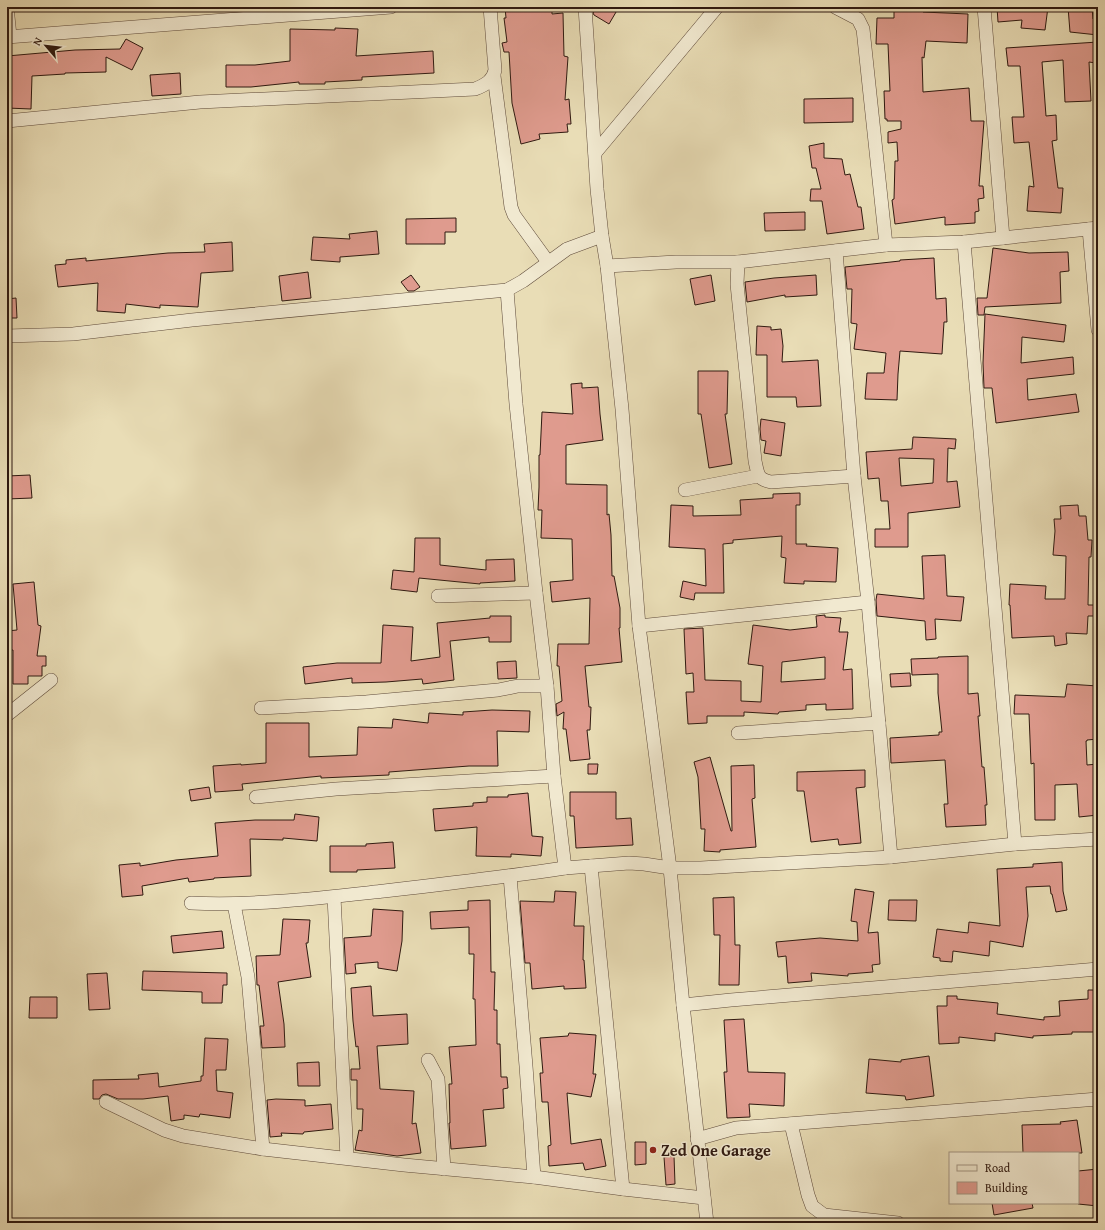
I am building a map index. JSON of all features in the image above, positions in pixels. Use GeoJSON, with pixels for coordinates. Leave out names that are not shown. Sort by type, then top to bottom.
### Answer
{"type":"FeatureCollection","features":[{"type":"Feature","properties":{"kind":"street"},"geometry":{"type":"LineString","coordinates":[[7,7],[9,36],[391,7]]}},
{"type":"Feature","properties":{"kind":"street"},"geometry":{"type":"LineString","coordinates":[[490,7],[495,63],[494,76],[511,207],[514,215],[548,262]]}},
{"type":"Feature","properties":{"kind":"street"},"geometry":{"type":"LineString","coordinates":[[585,7],[602,236],[607,266],[622,409],[640,626],[670,868],[683,1005],[707,1223]]}},
{"type":"Feature","properties":{"kind":"street"},"geometry":{"type":"LineString","coordinates":[[595,153],[718,7]]}},
{"type":"Feature","properties":{"kind":"street"},"geometry":{"type":"LineString","coordinates":[[835,7],[858,19],[863,29],[886,245]]}},
{"type":"Feature","properties":{"kind":"street"},"geometry":{"type":"LineString","coordinates":[[984,7],[1003,238]]}},
{"type":"Feature","properties":{"kind":"street"},"geometry":{"type":"LineString","coordinates":[[7,121],[200,102],[475,89],[489,82],[494,76]]}},
{"type":"Feature","properties":{"kind":"street"},"geometry":{"type":"LineString","coordinates":[[607,266],[676,262],[738,262],[886,245],[964,242],[1093,228],[1098,330]]}},
{"type":"Feature","properties":{"kind":"street"},"geometry":{"type":"LineString","coordinates":[[7,336],[73,334],[192,320],[507,290],[523,281],[567,249],[602,236]]}},
{"type":"Feature","properties":{"kind":"street"},"geometry":{"type":"LineString","coordinates":[[964,242],[1015,844]]}},
{"type":"Feature","properties":{"kind":"street"},"geometry":{"type":"LineString","coordinates":[[836,251],[854,476],[868,602],[891,857]]}},
{"type":"Feature","properties":{"kind":"street"},"geometry":{"type":"LineString","coordinates":[[738,262],[738,284],[755,461],[758,476],[764,481],[771,482],[854,476]]}},
{"type":"Feature","properties":{"kind":"street"},"geometry":{"type":"LineString","coordinates":[[507,290],[516,404],[547,686],[554,776],[565,868]]}},
{"type":"Feature","properties":{"kind":"street"},"geometry":{"type":"LineString","coordinates":[[685,490],[758,476]]}},
{"type":"Feature","properties":{"kind":"street"},"geometry":{"type":"LineString","coordinates":[[438,596],[536,593]]}},
{"type":"Feature","properties":{"kind":"street"},"geometry":{"type":"LineString","coordinates":[[640,626],[868,602]]}},
{"type":"Feature","properties":{"kind":"street"},"geometry":{"type":"LineString","coordinates":[[7,715],[51,680]]}},
{"type":"Feature","properties":{"kind":"street"},"geometry":{"type":"LineString","coordinates":[[261,708],[366,702],[498,690],[518,686],[547,686]]}},
{"type":"Feature","properties":{"kind":"street"},"geometry":{"type":"LineString","coordinates":[[738,732],[879,723]]}},
{"type":"Feature","properties":{"kind":"street"},"geometry":{"type":"LineString","coordinates":[[256,797],[336,789],[554,776]]}},
{"type":"Feature","properties":{"kind":"street"},"geometry":{"type":"LineString","coordinates":[[191,903],[234,904],[334,897],[565,868],[629,863],[670,868],[701,868],[891,857],[1015,844],[1098,839]]}},
{"type":"Feature","properties":{"kind":"street"},"geometry":{"type":"LineString","coordinates":[[591,866],[623,1189]]}},
{"type":"Feature","properties":{"kind":"street"},"geometry":{"type":"LineString","coordinates":[[510,876],[526,1058],[534,1177]]}},
{"type":"Feature","properties":{"kind":"street"},"geometry":{"type":"LineString","coordinates":[[334,897],[348,1158]]}},
{"type":"Feature","properties":{"kind":"street"},"geometry":{"type":"LineString","coordinates":[[234,904],[248,977],[263,1149]]}},
{"type":"Feature","properties":{"kind":"street"},"geometry":{"type":"LineString","coordinates":[[683,1005],[738,999],[1098,969]]}},
{"type":"Feature","properties":{"kind":"street"},"geometry":{"type":"LineString","coordinates":[[428,1060],[438,1079],[444,1169]]}},
{"type":"Feature","properties":{"kind":"street"},"geometry":{"type":"LineString","coordinates":[[697,1139],[736,1128],[1098,1099]]}},
{"type":"Feature","properties":{"kind":"street"},"geometry":{"type":"LineString","coordinates":[[106,1102],[164,1130],[183,1136],[263,1149],[348,1158],[404,1166],[534,1177],[704,1198]]}},
{"type":"Feature","properties":{"kind":"street"},"geometry":{"type":"LineString","coordinates":[[791,1124],[812,1206],[824,1215],[898,1223]]}},
{"type":"Feature","properties":{"kind":"building"},"geometry":{"type":"Polygon","coordinates":[[[505,7],[552,7],[552,14],[563,13],[564,56],[568,57],[565,100],[569,99],[571,124],[567,124],[568,132],[539,134],[540,139],[521,144],[512,103],[509,52],[504,52],[502,43],[507,42],[504,18],[506,18],[505,7]]]}},
{"type":"Feature","properties":{"kind":"building"},"geometry":{"type":"Polygon","coordinates":[[[597,7],[619,7],[609,24],[594,15],[593,13],[597,7]]]}},
{"type":"Feature","properties":{"kind":"building"},"geometry":{"type":"Polygon","coordinates":[[[894,7],[923,7],[923,12],[968,14],[967,43],[926,41],[924,58],[922,57],[923,92],[969,88],[971,121],[984,121],[979,186],[983,186],[984,198],[978,199],[979,211],[975,212],[975,223],[945,225],[945,217],[895,224],[892,200],[894,199],[895,161],[898,161],[897,142],[888,143],[888,132],[901,129],[901,121],[887,121],[887,119],[885,119],[884,91],[890,91],[888,44],[876,44],[877,18],[894,18],[894,7]]]}},
{"type":"Feature","properties":{"kind":"building"},"geometry":{"type":"Polygon","coordinates":[[[997,7],[1048,7],[1045,30],[1021,28],[1022,20],[998,22],[997,7]]]}},
{"type":"Feature","properties":{"kind":"building"},"geometry":{"type":"Polygon","coordinates":[[[1068,7],[1092,7],[1093,19],[1098,19],[1098,35],[1070,32],[1068,7]]]}},
{"type":"Feature","properties":{"kind":"building"},"geometry":{"type":"Polygon","coordinates":[[[335,28],[358,29],[356,56],[433,51],[434,73],[362,77],[362,80],[325,82],[325,84],[299,84],[299,82],[251,87],[226,87],[226,65],[255,65],[290,61],[290,29],[335,30],[335,28]]]}},
{"type":"Feature","properties":{"kind":"building"},"geometry":{"type":"Polygon","coordinates":[[[126,39],[143,48],[132,70],[106,57],[106,72],[65,73],[32,76],[31,109],[7,108],[7,56],[75,50],[120,49],[126,39]]]}},
{"type":"Feature","properties":{"kind":"building"},"geometry":{"type":"Polygon","coordinates":[[[1098,42],[1096,63],[1089,62],[1091,101],[1065,102],[1063,60],[1042,62],[1046,116],[1056,115],[1057,140],[1052,141],[1058,188],[1063,188],[1061,213],[1027,211],[1029,186],[1034,187],[1029,142],[1014,143],[1012,117],[1024,117],[1020,66],[1008,66],[1006,48],[1098,42]]]}},
{"type":"Feature","properties":{"kind":"building"},"geometry":{"type":"Polygon","coordinates":[[[180,73],[181,94],[152,96],[150,75],[180,73]]]}},
{"type":"Feature","properties":{"kind":"building"},"geometry":{"type":"Polygon","coordinates":[[[853,98],[853,122],[804,123],[804,99],[853,98]]]}},
{"type":"Feature","properties":{"kind":"building"},"geometry":{"type":"Polygon","coordinates":[[[824,143],[824,158],[842,159],[845,175],[850,174],[858,207],[861,207],[864,229],[827,234],[822,201],[810,201],[811,189],[821,189],[816,168],[812,168],[809,146],[824,143]]]}},
{"type":"Feature","properties":{"kind":"building"},"geometry":{"type":"Polygon","coordinates":[[[805,212],[805,230],[765,231],[764,213],[805,212]]]}},
{"type":"Feature","properties":{"kind":"building"},"geometry":{"type":"Polygon","coordinates":[[[456,218],[456,232],[445,232],[445,244],[406,244],[406,219],[456,218]]]}},
{"type":"Feature","properties":{"kind":"building"},"geometry":{"type":"Polygon","coordinates":[[[377,231],[379,254],[340,257],[340,262],[311,260],[313,237],[350,239],[349,234],[377,231]]]}},
{"type":"Feature","properties":{"kind":"building"},"geometry":{"type":"Polygon","coordinates":[[[232,242],[233,271],[201,273],[198,307],[160,305],[160,308],[126,304],[125,313],[97,311],[98,283],[58,287],[55,265],[66,264],[66,260],[86,258],[86,261],[168,253],[205,252],[204,244],[232,242]]]}},
{"type":"Feature","properties":{"kind":"building"},"geometry":{"type":"Polygon","coordinates":[[[993,248],[1029,253],[1068,252],[1069,271],[1060,272],[1061,303],[985,307],[984,315],[978,315],[977,298],[987,298],[993,248]]]}},
{"type":"Feature","properties":{"kind":"building"},"geometry":{"type":"Polygon","coordinates":[[[934,258],[936,299],[946,298],[947,322],[944,322],[942,354],[900,351],[897,400],[865,399],[867,373],[884,373],[886,353],[854,349],[857,324],[851,323],[852,289],[847,289],[845,267],[900,260],[934,258]]]}},
{"type":"Feature","properties":{"kind":"building"},"geometry":{"type":"Polygon","coordinates":[[[308,272],[311,298],[282,301],[279,276],[308,272]]]}},
{"type":"Feature","properties":{"kind":"building"},"geometry":{"type":"Polygon","coordinates":[[[411,275],[420,287],[414,291],[408,291],[401,282],[411,275]]]}},
{"type":"Feature","properties":{"kind":"building"},"geometry":{"type":"Polygon","coordinates":[[[711,275],[715,301],[695,305],[690,279],[711,275]]]}},
{"type":"Feature","properties":{"kind":"building"},"geometry":{"type":"Polygon","coordinates":[[[816,275],[817,295],[785,297],[785,295],[747,302],[745,282],[816,275]]]}},
{"type":"Feature","properties":{"kind":"building"},"geometry":{"type":"Polygon","coordinates":[[[16,298],[17,318],[7,318],[7,299],[16,298]]]}},
{"type":"Feature","properties":{"kind":"building"},"geometry":{"type":"Polygon","coordinates":[[[985,314],[1066,325],[1064,342],[1022,337],[1021,363],[1073,357],[1074,374],[1027,379],[1028,400],[1076,394],[1079,412],[996,423],[992,388],[984,388],[983,363],[985,314]]]}},
{"type":"Feature","properties":{"kind":"building"},"geometry":{"type":"Polygon","coordinates":[[[757,326],[771,327],[771,330],[781,329],[783,346],[782,362],[818,360],[821,406],[797,407],[796,397],[767,397],[767,355],[756,355],[757,326]]]}},
{"type":"Feature","properties":{"kind":"building"},"geometry":{"type":"Polygon","coordinates":[[[698,371],[728,371],[727,414],[725,414],[732,464],[709,468],[701,414],[698,414],[698,371]]]}},
{"type":"Feature","properties":{"kind":"building"},"geometry":{"type":"Polygon","coordinates":[[[582,383],[582,388],[598,387],[603,440],[566,445],[566,484],[607,485],[607,515],[609,514],[611,535],[612,576],[614,576],[620,608],[619,628],[622,662],[585,666],[589,707],[591,707],[590,730],[587,730],[590,759],[570,761],[566,729],[563,729],[564,712],[557,716],[556,704],[562,701],[559,666],[557,666],[558,644],[589,644],[590,598],[552,602],[550,582],[573,580],[572,539],[541,538],[542,510],[538,510],[539,455],[542,412],[573,414],[571,384],[582,383]]]}},
{"type":"Feature","properties":{"kind":"building"},"geometry":{"type":"Polygon","coordinates":[[[761,419],[785,423],[781,456],[764,453],[766,441],[761,440],[761,419]]]}},
{"type":"Feature","properties":{"kind":"building"},"geometry":{"type":"Polygon","coordinates":[[[913,437],[956,439],[955,449],[948,448],[947,482],[957,481],[960,507],[908,513],[908,547],[875,547],[875,529],[890,529],[888,501],[881,501],[879,478],[868,479],[866,452],[912,449],[913,437]],[[899,458],[901,486],[933,483],[934,459],[899,458]]]}},
{"type":"Feature","properties":{"kind":"building"},"geometry":{"type":"Polygon","coordinates":[[[30,475],[32,498],[7,499],[7,476],[30,475]]]}},
{"type":"Feature","properties":{"kind":"building"},"geometry":{"type":"Polygon","coordinates":[[[800,493],[800,505],[796,505],[796,544],[838,548],[836,582],[804,581],[804,584],[784,583],[786,558],[781,557],[782,536],[733,540],[733,543],[723,544],[724,593],[695,593],[694,600],[680,597],[683,581],[706,586],[705,549],[669,547],[671,505],[693,506],[693,516],[741,515],[740,500],[773,498],[773,494],[800,493]]]}},
{"type":"Feature","properties":{"kind":"building"},"geometry":{"type":"Polygon","coordinates":[[[1078,505],[1079,516],[1086,516],[1088,540],[1092,540],[1091,557],[1089,557],[1088,605],[1095,605],[1095,616],[1088,616],[1087,634],[1066,633],[1067,644],[1055,646],[1054,636],[1012,638],[1009,605],[1010,584],[1046,586],[1045,599],[1065,599],[1066,556],[1053,555],[1055,531],[1054,519],[1061,519],[1060,506],[1078,505]]]}},
{"type":"Feature","properties":{"kind":"building"},"geometry":{"type":"Polygon","coordinates":[[[415,538],[440,538],[440,565],[486,570],[486,560],[514,559],[515,581],[480,584],[419,578],[417,592],[391,589],[393,570],[414,572],[415,538]]]}},
{"type":"Feature","properties":{"kind":"building"},"geometry":{"type":"Polygon","coordinates":[[[945,555],[947,596],[964,597],[961,621],[935,619],[936,639],[926,640],[925,621],[877,616],[877,594],[924,599],[922,556],[945,555]]]}},
{"type":"Feature","properties":{"kind":"building"},"geometry":{"type":"Polygon","coordinates":[[[34,582],[38,625],[41,626],[37,656],[46,656],[46,666],[42,666],[42,676],[28,676],[28,684],[13,684],[13,650],[7,650],[7,631],[17,630],[13,584],[34,582]]]}},
{"type":"Feature","properties":{"kind":"building"},"geometry":{"type":"Polygon","coordinates":[[[825,615],[825,617],[841,618],[839,632],[848,632],[843,670],[852,669],[853,709],[826,710],[826,704],[806,705],[806,710],[779,712],[778,714],[744,712],[744,716],[707,716],[707,723],[688,724],[686,692],[694,692],[693,673],[686,674],[684,629],[703,628],[705,680],[741,681],[741,701],[761,702],[763,666],[748,664],[753,625],[790,630],[817,627],[816,616],[825,615]],[[825,657],[782,662],[781,682],[825,679],[825,657]]]}},
{"type":"Feature","properties":{"kind":"building"},"geometry":{"type":"Polygon","coordinates":[[[490,616],[511,616],[511,642],[489,642],[489,637],[450,641],[454,680],[423,684],[422,679],[352,683],[352,678],[305,684],[303,667],[337,663],[381,663],[383,625],[413,627],[411,661],[440,657],[437,623],[490,618],[490,616]]]}},
{"type":"Feature","properties":{"kind":"building"},"geometry":{"type":"Polygon","coordinates":[[[968,656],[968,694],[978,693],[980,716],[978,716],[982,767],[984,767],[987,805],[985,805],[986,825],[946,827],[944,804],[948,804],[945,760],[891,763],[890,738],[939,735],[939,732],[942,732],[938,693],[938,674],[912,675],[911,659],[968,656]]]}},
{"type":"Feature","properties":{"kind":"building"},"geometry":{"type":"Polygon","coordinates":[[[516,661],[517,678],[498,679],[497,662],[516,661]]]}},
{"type":"Feature","properties":{"kind":"building"},"geometry":{"type":"Polygon","coordinates":[[[910,673],[911,686],[891,687],[890,674],[910,673]]]}},
{"type":"Feature","properties":{"kind":"building"},"geometry":{"type":"Polygon","coordinates":[[[1067,684],[1098,686],[1098,739],[1086,741],[1087,765],[1098,764],[1098,815],[1079,817],[1077,784],[1055,785],[1055,820],[1035,820],[1034,763],[1031,764],[1029,714],[1014,714],[1015,695],[1065,697],[1067,684]]]}},
{"type":"Feature","properties":{"kind":"building"},"geometry":{"type":"Polygon","coordinates":[[[492,710],[530,711],[529,732],[497,731],[498,766],[469,766],[389,772],[389,775],[321,778],[321,776],[242,784],[243,790],[215,792],[213,766],[266,763],[266,723],[309,723],[309,757],[357,755],[358,727],[392,728],[393,719],[428,723],[429,713],[463,715],[463,712],[492,710]]]}},
{"type":"Feature","properties":{"kind":"building"},"geometry":{"type":"Polygon","coordinates":[[[710,757],[731,831],[731,766],[754,765],[755,798],[752,799],[756,847],[720,850],[720,852],[704,851],[705,829],[701,829],[698,777],[694,762],[710,757]]]}},
{"type":"Feature","properties":{"kind":"building"},"geometry":{"type":"Polygon","coordinates":[[[588,764],[598,764],[597,774],[588,774],[588,764]]]}},
{"type":"Feature","properties":{"kind":"building"},"geometry":{"type":"Polygon","coordinates":[[[865,770],[865,787],[856,788],[861,843],[839,845],[838,839],[811,842],[804,791],[797,791],[797,772],[865,770]]]}},
{"type":"Feature","properties":{"kind":"building"},"geometry":{"type":"Polygon","coordinates":[[[209,787],[211,798],[191,801],[189,790],[209,787]]]}},
{"type":"Feature","properties":{"kind":"building"},"geometry":{"type":"Polygon","coordinates":[[[570,792],[616,792],[616,819],[631,818],[633,845],[576,848],[574,816],[570,816],[570,792]]]}},
{"type":"Feature","properties":{"kind":"building"},"geometry":{"type":"Polygon","coordinates":[[[528,793],[532,836],[543,837],[541,856],[511,854],[511,857],[476,856],[477,827],[435,831],[433,809],[473,806],[473,803],[487,802],[487,797],[508,797],[508,795],[528,793]]]}},
{"type":"Feature","properties":{"kind":"building"},"geometry":{"type":"Polygon","coordinates":[[[295,814],[319,817],[317,841],[283,838],[283,840],[250,839],[251,876],[214,878],[189,882],[188,878],[142,886],[143,895],[122,897],[119,865],[140,863],[140,866],[176,860],[218,856],[215,823],[255,820],[294,820],[295,814]]]}},
{"type":"Feature","properties":{"kind":"building"},"geometry":{"type":"Polygon","coordinates":[[[393,842],[395,868],[357,870],[357,872],[330,872],[330,846],[366,846],[366,844],[393,842]]]}},
{"type":"Feature","properties":{"kind":"building"},"geometry":{"type":"Polygon","coordinates":[[[1062,862],[1063,891],[1067,910],[1056,912],[1050,886],[1026,887],[1028,916],[1023,947],[990,941],[989,956],[953,951],[952,962],[940,961],[940,958],[933,957],[937,929],[968,933],[969,922],[1000,926],[997,869],[1033,867],[1033,864],[1062,862]]]}},
{"type":"Feature","properties":{"kind":"building"},"geometry":{"type":"Polygon","coordinates":[[[855,889],[874,892],[868,933],[878,932],[880,964],[872,965],[873,972],[848,974],[848,976],[811,973],[812,981],[788,983],[786,956],[778,957],[776,942],[820,938],[858,941],[857,922],[851,921],[855,889]]]}},
{"type":"Feature","properties":{"kind":"building"},"geometry":{"type":"Polygon","coordinates":[[[555,891],[576,892],[574,926],[584,926],[583,960],[586,988],[564,989],[564,986],[532,989],[530,963],[525,963],[520,901],[554,902],[555,891]]]}},
{"type":"Feature","properties":{"kind":"building"},"geometry":{"type":"Polygon","coordinates":[[[734,897],[735,945],[740,945],[739,985],[719,985],[720,935],[714,935],[713,898],[734,897]]]}},
{"type":"Feature","properties":{"kind":"building"},"geometry":{"type":"Polygon","coordinates":[[[490,900],[491,972],[495,972],[494,1010],[497,1010],[497,1044],[500,1044],[501,1077],[507,1077],[508,1088],[503,1089],[504,1108],[483,1110],[486,1146],[451,1149],[449,1084],[452,1084],[449,1047],[476,1045],[475,999],[473,999],[474,954],[469,954],[469,927],[431,929],[430,912],[468,910],[468,901],[490,900]]]}},
{"type":"Feature","properties":{"kind":"building"},"geometry":{"type":"Polygon","coordinates":[[[889,900],[917,900],[916,921],[888,920],[889,900]]]}},
{"type":"Feature","properties":{"kind":"building"},"geometry":{"type":"Polygon","coordinates":[[[373,909],[403,911],[402,941],[397,971],[378,968],[378,962],[355,964],[356,973],[346,974],[344,938],[371,936],[373,909]]]}},
{"type":"Feature","properties":{"kind":"building"},"geometry":{"type":"Polygon","coordinates":[[[283,919],[310,920],[308,943],[306,943],[311,977],[278,982],[284,1024],[285,1047],[262,1048],[260,1026],[264,1026],[259,985],[257,985],[256,956],[280,955],[283,919]]]}},
{"type":"Feature","properties":{"kind":"building"},"geometry":{"type":"Polygon","coordinates":[[[222,931],[224,948],[173,953],[171,936],[222,931]]]}},
{"type":"Feature","properties":{"kind":"building"},"geometry":{"type":"Polygon","coordinates":[[[143,971],[227,973],[227,985],[223,985],[222,1003],[202,1003],[202,992],[142,990],[143,971]]]}},
{"type":"Feature","properties":{"kind":"building"},"geometry":{"type":"Polygon","coordinates":[[[107,973],[110,1009],[89,1010],[87,974],[107,973]]]}},
{"type":"Feature","properties":{"kind":"building"},"geometry":{"type":"Polygon","coordinates":[[[371,986],[373,1016],[407,1014],[408,1044],[377,1046],[380,1089],[414,1091],[412,1124],[416,1123],[421,1153],[397,1156],[355,1150],[359,1130],[362,1131],[363,1109],[357,1109],[357,1080],[351,1080],[351,1069],[360,1069],[358,1046],[356,1047],[353,1021],[351,988],[371,986]]]}},
{"type":"Feature","properties":{"kind":"building"},"geometry":{"type":"Polygon","coordinates":[[[1088,990],[1098,990],[1098,1032],[1072,1032],[1072,1034],[1033,1036],[1033,1038],[995,1033],[995,1041],[959,1037],[959,1043],[939,1044],[937,1006],[947,1006],[947,996],[957,996],[957,999],[998,1003],[997,1014],[1044,1020],[1044,1017],[1060,1016],[1059,1001],[1088,999],[1088,990]]]}},
{"type":"Feature","properties":{"kind":"building"},"geometry":{"type":"Polygon","coordinates":[[[30,997],[57,997],[57,1018],[29,1018],[30,997]]]}},
{"type":"Feature","properties":{"kind":"building"},"geometry":{"type":"Polygon","coordinates":[[[744,1019],[748,1072],[785,1073],[784,1106],[749,1104],[750,1117],[727,1118],[724,1072],[727,1072],[724,1020],[744,1019]]]}},
{"type":"Feature","properties":{"kind":"building"},"geometry":{"type":"Polygon","coordinates":[[[569,1033],[596,1035],[593,1074],[596,1074],[591,1097],[567,1093],[571,1144],[601,1139],[606,1166],[585,1170],[583,1163],[549,1166],[548,1146],[551,1145],[548,1102],[542,1102],[540,1073],[543,1073],[540,1038],[568,1036],[569,1033]]]}},
{"type":"Feature","properties":{"kind":"building"},"geometry":{"type":"Polygon","coordinates":[[[205,1038],[228,1039],[226,1070],[216,1070],[217,1091],[233,1093],[230,1118],[200,1114],[199,1117],[184,1115],[184,1119],[171,1121],[168,1096],[143,1099],[118,1099],[106,1094],[102,1095],[99,1099],[93,1099],[93,1080],[139,1079],[138,1075],[158,1073],[159,1087],[201,1081],[201,1076],[203,1076],[205,1038]]]}},
{"type":"Feature","properties":{"kind":"building"},"geometry":{"type":"Polygon","coordinates":[[[929,1056],[934,1096],[906,1100],[905,1096],[866,1093],[869,1059],[901,1062],[901,1060],[929,1056]]]}},
{"type":"Feature","properties":{"kind":"building"},"geometry":{"type":"Polygon","coordinates":[[[319,1062],[320,1086],[298,1086],[297,1063],[319,1062]]]}},
{"type":"Feature","properties":{"kind":"building"},"geometry":{"type":"Polygon","coordinates":[[[267,1100],[305,1100],[305,1106],[331,1104],[333,1129],[304,1132],[303,1134],[281,1133],[282,1136],[270,1137],[267,1100]]]}},
{"type":"Feature","properties":{"kind":"building"},"geometry":{"type":"Polygon","coordinates":[[[1077,1120],[1082,1153],[1023,1152],[1022,1125],[1061,1124],[1060,1122],[1077,1120]]]}},
{"type":"Feature","properties":{"kind":"building"},"geometry":{"type":"Polygon","coordinates":[[[635,1142],[646,1142],[646,1164],[635,1165],[635,1142]]]}},
{"type":"Feature","properties":{"kind":"building"},"geometry":{"type":"Polygon","coordinates":[[[674,1156],[675,1184],[666,1185],[664,1157],[674,1156]]]}},
{"type":"Feature","properties":{"kind":"building"},"geometry":{"type":"Polygon","coordinates":[[[1098,1169],[1098,1206],[1078,1204],[1079,1171],[1098,1169]]]}},
{"type":"Feature","properties":{"kind":"building"},"geometry":{"type":"Polygon","coordinates":[[[992,1204],[1032,1204],[1033,1208],[994,1215],[992,1204]]]}},
{"type":"Feature","properties":{"kind":"place","name":"Zed One Garage"},"geometry":{"type":"Point","coordinates":[653,1150]}}]}
